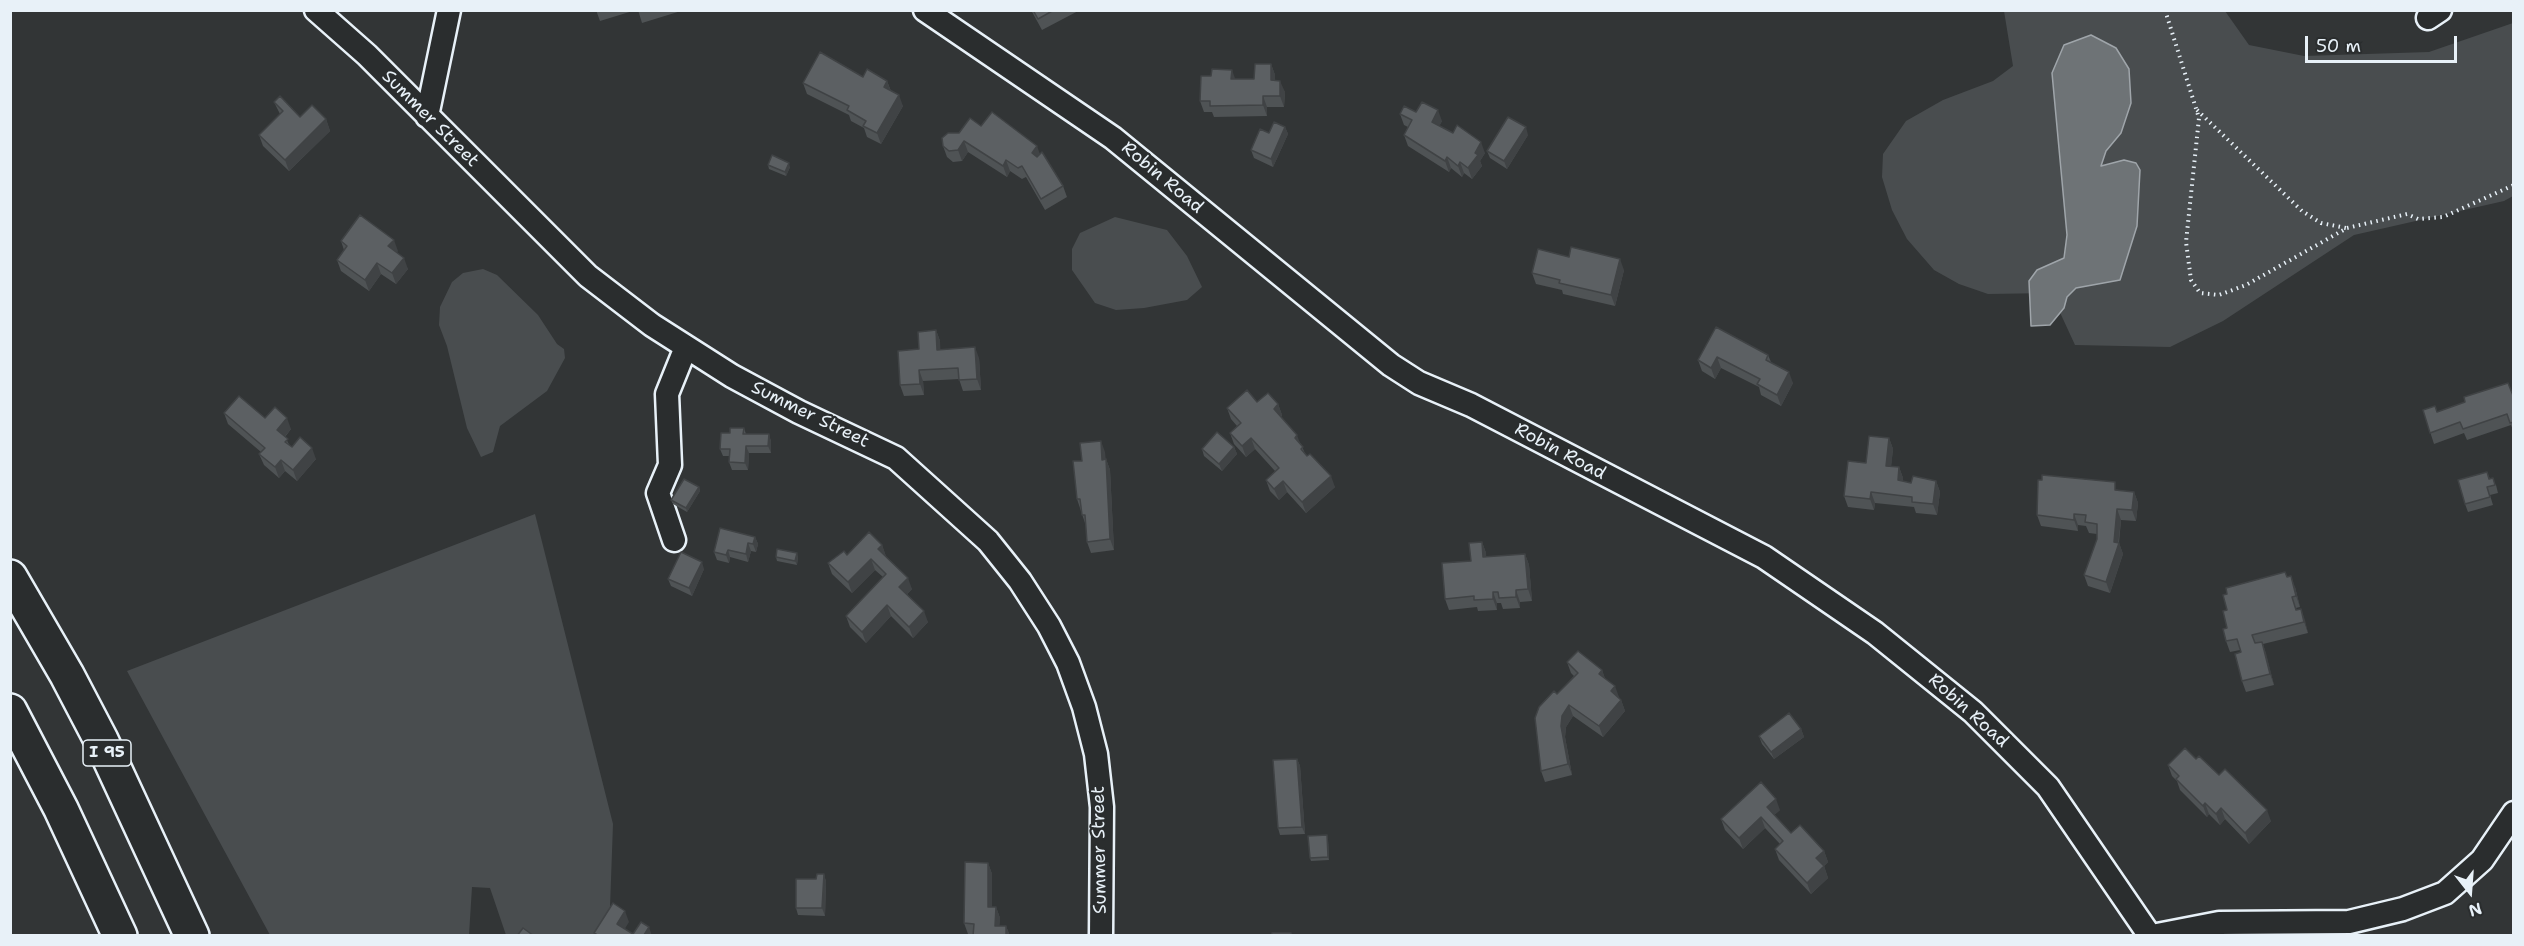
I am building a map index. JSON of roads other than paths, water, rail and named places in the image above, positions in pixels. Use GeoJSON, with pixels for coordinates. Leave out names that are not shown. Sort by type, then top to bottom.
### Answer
{"type":"FeatureCollection","features":[{"type":"Feature","properties":{"kind":"highway","name":"I 95"},"geometry":{"type":"LineString","coordinates":[[10,577],[67,675],[101,740],[192,936]]}},
{"type":"Feature","properties":{"kind":"highway"},"geometry":{"type":"LineString","coordinates":[[10,711],[53,792],[120,936]]}},
{"type":"Feature","properties":{"kind":"street","name":"Summer Street"},"geometry":{"type":"LineString","coordinates":[[316,10],[367,55],[588,276],[652,325],[732,376],[799,412],[896,458],[988,542],[1020,581],[1049,626],[1068,663],[1096,754],[1102,807],[1101,936]]}},
{"type":"Feature","properties":{"kind":"street"},"geometry":{"type":"LineString","coordinates":[[428,116],[449,10]]}},
{"type":"Feature","properties":{"kind":"street","name":"Robin Road"},"geometry":{"type":"LineString","coordinates":[[925,10],[1113,138],[1391,364],[1419,382],[1471,405],[1764,557],[1875,633],[1973,712],[2048,787],[2151,936]]}},
{"type":"Feature","properties":{"kind":"street"},"geometry":{"type":"LineString","coordinates":[[674,540],[658,493],[670,465],[667,394],[686,347]]}},
{"type":"Feature","properties":{"kind":"street"},"geometry":{"type":"LineString","coordinates":[[2151,936],[2219,923],[2349,922],[2403,909],[2445,893],[2482,860],[2514,813]]}}]}
